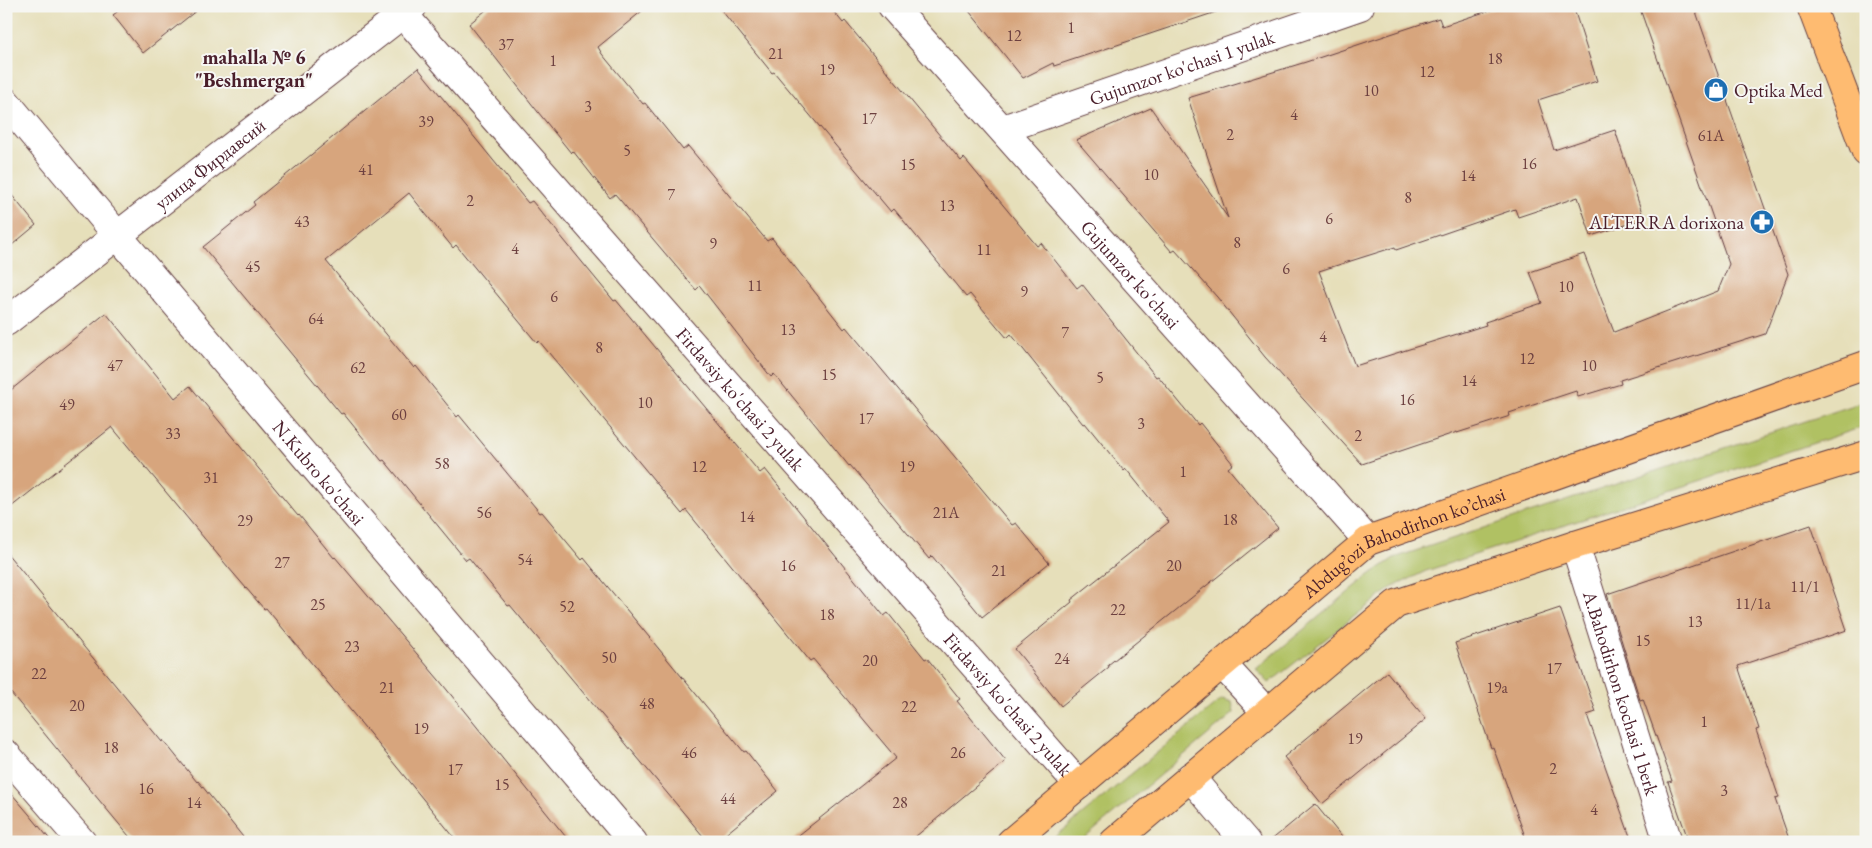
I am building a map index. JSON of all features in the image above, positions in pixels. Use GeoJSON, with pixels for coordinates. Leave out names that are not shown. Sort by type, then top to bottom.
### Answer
{"type":"FeatureCollection","features":[{"type":"Feature","properties":{"kind":"main road"},"geometry":{"type":"LineString","coordinates":[[1812,6],[1866,152]]}},
{"type":"Feature","properties":{"kind":"main road","name":"Abdug’ozi Bahodirhon ko’chasi"},"geometry":{"type":"LineString","coordinates":[[1011,842],[1368,541],[1866,365]]}},
{"type":"Feature","properties":{"kind":"main road"},"geometry":{"type":"LineString","coordinates":[[1114,842],[1396,604],[1575,545],[1866,455]]}},
{"type":"Feature","properties":{"kind":"street","name":"Gujumzor ko'chasi"},"geometry":{"type":"LineString","coordinates":[[892,6],[1368,541]]}},
{"type":"Feature","properties":{"kind":"street","name":"Gujumzor ko'chasi 1 yulak"},"geometry":{"type":"LineString","coordinates":[[1003,129],[1360,6]]}},
{"type":"Feature","properties":{"kind":"street","name":"улица Фирдавсий"},"geometry":{"type":"LineString","coordinates":[[6,322],[408,10]]}},
{"type":"Feature","properties":{"kind":"street","name":"Firdavsiy ko'chasi 2 yulak"},"geometry":{"type":"LineString","coordinates":[[408,10],[1079,784]]}},
{"type":"Feature","properties":{"kind":"street","name":"N.Kubro ko'chasi"},"geometry":{"type":"LineString","coordinates":[[6,102],[633,842]]}},
{"type":"Feature","properties":{"kind":"street","name":"A.Bahodirhon kochasi 1 berk"},"geometry":{"type":"LineString","coordinates":[[1575,545],[1668,842]]}},
{"type":"Feature","properties":{"kind":"street"},"geometry":{"type":"LineString","coordinates":[[1222,664],[1267,713]]}},
{"type":"Feature","properties":{"kind":"street"},"geometry":{"type":"LineString","coordinates":[[6,754],[82,842]]}},
{"type":"Feature","properties":{"kind":"street"},"geometry":{"type":"LineString","coordinates":[[1190,777],[1246,842]]}},
{"type":"Feature","properties":{"kind":"green space"},"geometry":{"type":"Polygon","coordinates":[[[1866,401],[1866,426],[1426,571],[1391,588],[1269,683],[1256,669],[1368,576],[1394,558],[1866,401]]]}},
{"type":"Feature","properties":{"kind":"green space"},"geometry":{"type":"Polygon","coordinates":[[[1222,699],[1232,702],[1234,713],[1080,842],[1049,842],[1222,699]]]}},
{"type":"Feature","properties":{"kind":"building"},"geometry":{"type":"Polygon","coordinates":[[[125,6],[202,6],[143,53],[113,15],[125,6]]]}},
{"type":"Feature","properties":{"kind":"building"},"geometry":{"type":"Polygon","coordinates":[[[491,6],[648,6],[598,47],[602,54],[683,150],[688,146],[767,241],[772,238],[844,329],[846,327],[1012,525],[1016,523],[1049,563],[982,617],[932,556],[929,559],[849,466],[774,374],[771,377],[700,286],[696,290],[615,194],[610,198],[573,151],[571,153],[538,112],[469,24],[491,6]]]}},
{"type":"Feature","properties":{"kind":"building"},"geometry":{"type":"Polygon","coordinates":[[[718,6],[829,6],[843,23],[845,21],[961,161],[964,158],[1037,246],[1041,243],[1077,288],[1082,284],[1156,377],[1158,376],[1198,425],[1200,423],[1233,464],[1228,468],[1278,528],[1108,665],[1109,667],[1061,706],[1015,649],[1072,602],[1071,600],[1169,522],[1126,469],[1124,471],[1085,423],[1083,424],[1011,334],[1007,338],[970,294],[966,297],[894,209],[891,212],[774,72],[772,73],[718,6]]]}},
{"type":"Feature","properties":{"kind":"building"},"geometry":{"type":"Polygon","coordinates":[[[965,6],[1222,6],[1222,10],[1054,66],[1053,63],[1023,78],[965,6]]]}},
{"type":"Feature","properties":{"kind":"building"},"geometry":{"type":"Polygon","coordinates":[[[1503,6],[1573,6],[1597,81],[1538,100],[1554,150],[1615,130],[1644,219],[1591,236],[1578,197],[1518,217],[1515,209],[1396,250],[1395,247],[1319,271],[1355,366],[1486,325],[1485,322],[1542,303],[1530,272],[1584,254],[1614,332],[1718,291],[1729,264],[1639,6],[1694,6],[1788,274],[1765,334],[1620,380],[1621,384],[1578,397],[1576,391],[1509,413],[1510,416],[1362,464],[1265,357],[1217,297],[1175,250],[1172,252],[1076,140],[1151,108],[1228,218],[1188,98],[1306,62],[1439,18],[1442,26],[1503,6]]]}},
{"type":"Feature","properties":{"kind":"building"},"geometry":{"type":"Polygon","coordinates":[[[418,68],[528,203],[532,201],[760,473],[765,469],[884,616],[888,613],[925,659],[927,658],[960,699],[957,701],[1006,761],[909,842],[790,842],[896,758],[813,659],[810,661],[686,510],[682,514],[539,341],[537,343],[456,245],[453,248],[409,193],[326,261],[414,368],[416,366],[457,417],[459,415],[540,513],[542,512],[582,560],[584,558],[778,791],[716,842],[708,842],[510,605],[508,606],[469,558],[466,560],[384,460],[382,461],[343,413],[341,414],[203,247],[255,205],[253,202],[418,68]]]}},
{"type":"Feature","properties":{"kind":"building"},"geometry":{"type":"Polygon","coordinates":[[[6,188],[36,225],[6,250],[6,188]]]}},
{"type":"Feature","properties":{"kind":"building"},"geometry":{"type":"Polygon","coordinates":[[[106,313],[175,398],[190,386],[298,516],[439,680],[570,842],[458,842],[266,608],[264,609],[228,567],[112,427],[6,511],[6,394],[106,313]]]}},
{"type":"Feature","properties":{"kind":"building"},"geometry":{"type":"Polygon","coordinates":[[[1811,525],[1847,630],[1738,666],[1759,729],[1756,730],[1779,798],[1775,799],[1790,842],[1689,842],[1668,782],[1672,781],[1643,699],[1640,700],[1607,594],[1811,525]]]}},
{"type":"Feature","properties":{"kind":"building"},"geometry":{"type":"Polygon","coordinates":[[[6,552],[247,842],[134,842],[94,794],[6,687],[6,552]]]}},
{"type":"Feature","properties":{"kind":"building"},"geometry":{"type":"Polygon","coordinates":[[[1560,608],[1596,712],[1587,715],[1632,842],[1527,842],[1493,747],[1491,748],[1455,643],[1560,608]]]}},
{"type":"Feature","properties":{"kind":"building"},"geometry":{"type":"Polygon","coordinates":[[[1387,672],[1426,719],[1322,804],[1284,757],[1387,672]]]}},
{"type":"Feature","properties":{"kind":"building"},"geometry":{"type":"Polygon","coordinates":[[[6,787],[29,814],[52,842],[6,842],[6,787]]]}},
{"type":"Feature","properties":{"kind":"building"},"geometry":{"type":"Polygon","coordinates":[[[1315,804],[1346,842],[1269,842],[1315,804]]]}},
{"type":"Feature","properties":{"kind":"place","name":"Optika Med"},"geometry":{"type":"Point","coordinates":[1716,90]}},
{"type":"Feature","properties":{"kind":"place","name":"ALTERRA dorixona"},"geometry":{"type":"Point","coordinates":[1762,222]}},
{"type":"Feature","properties":{"kind":"district","name":"mahalla № 6 \"Beshmergan\""},"geometry":{"type":"Point","coordinates":[254,68]}}]}
